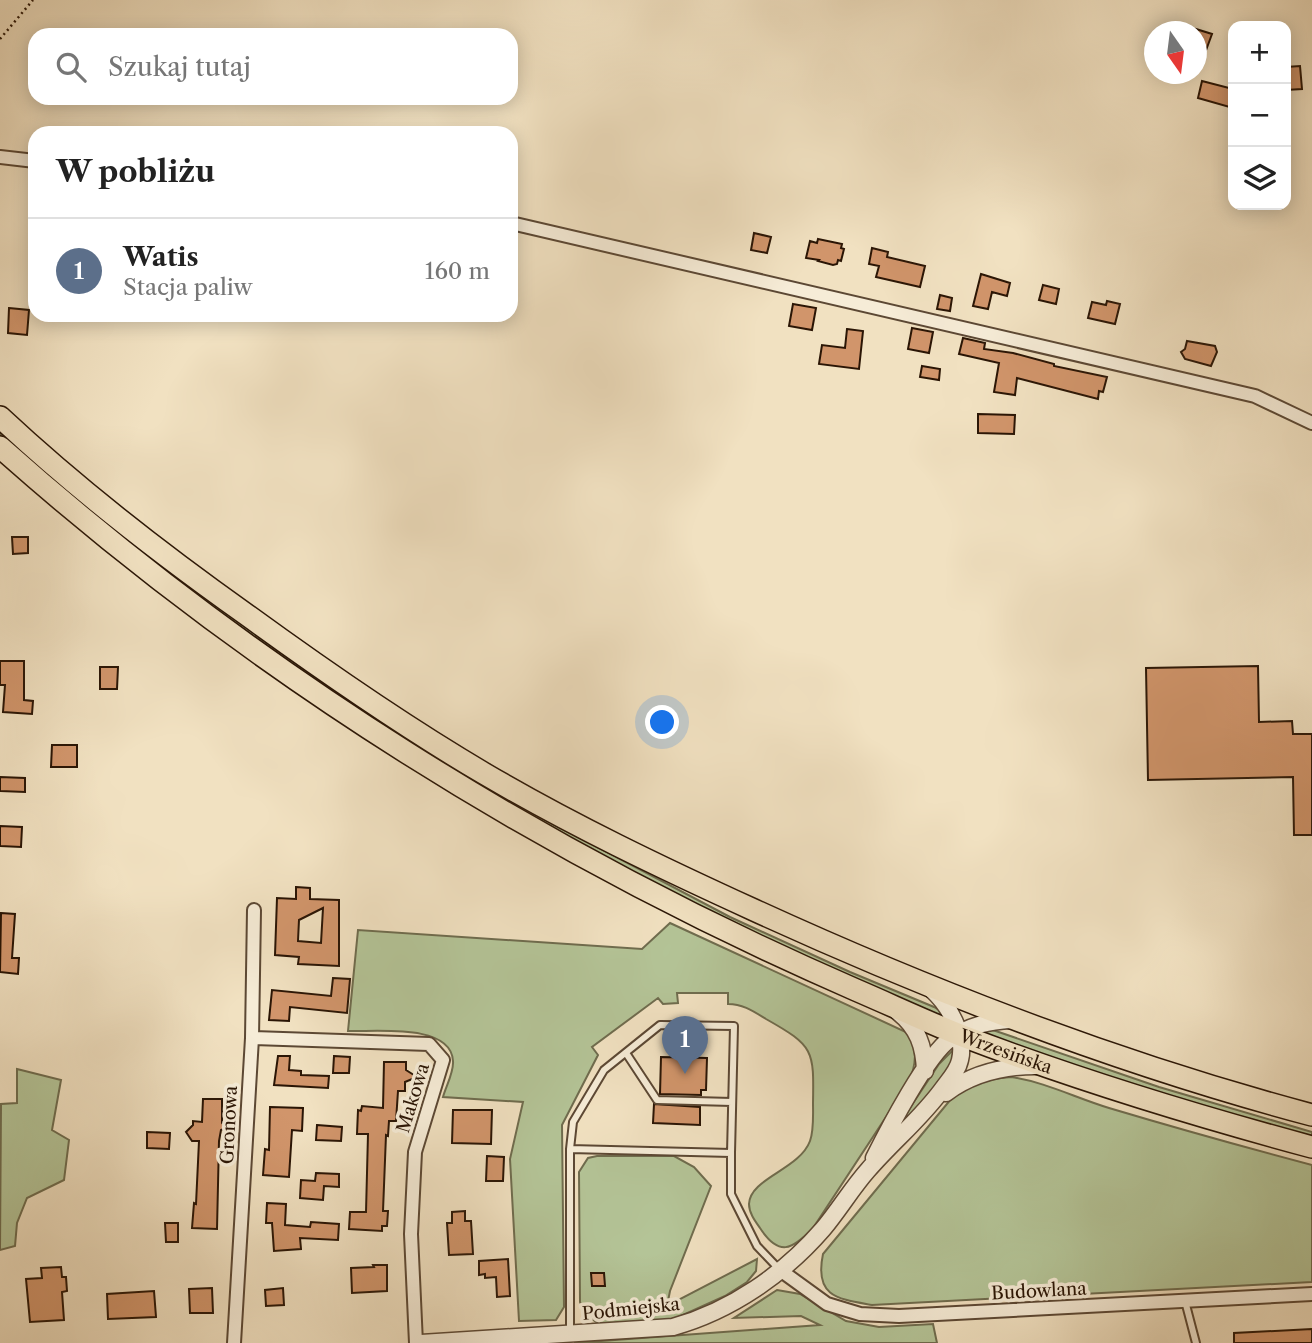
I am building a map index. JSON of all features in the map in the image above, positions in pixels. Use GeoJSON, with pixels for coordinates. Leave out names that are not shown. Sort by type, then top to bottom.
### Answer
{"type":"FeatureCollection","features":[{"type":"Feature","properties":{"kind":"main road","name":"Wrzesińska"},"geometry":{"type":"LineString","coordinates":[[0,417],[82,488],[182,568],[346,685],[483,773],[576,825],[808,935],[928,988],[1096,1050],[1185,1079],[1312,1115]]}},
{"type":"Feature","properties":{"kind":"main road","name":"Wrzesińska"},"geometry":{"type":"LineString","coordinates":[[0,447],[185,600],[373,732],[567,849],[710,924],[958,1034],[1192,1115],[1312,1147]]}},
{"type":"Feature","properties":{"kind":"street"},"geometry":{"type":"LineString","coordinates":[[0,157],[28,160]]}},
{"type":"Feature","properties":{"kind":"street"},"geometry":{"type":"LineString","coordinates":[[518,225],[1255,396],[1312,423]]}},
{"type":"Feature","properties":{"kind":"street","name":"Gronowa"},"geometry":{"type":"LineString","coordinates":[[234,1343],[252,1038],[254,909]]}},
{"type":"Feature","properties":{"kind":"street","name":"Podmiejska"},"geometry":{"type":"LineString","coordinates":[[419,1343],[660,1329],[690,1322],[743,1296],[780,1270],[823,1228],[868,1170],[933,1103],[958,1066],[961,1051],[958,1034],[944,1002],[928,988]]}},
{"type":"Feature","properties":{"kind":"street"},"geometry":{"type":"LineString","coordinates":[[888,1004],[904,1017],[919,1036],[925,1071]]}},
{"type":"Feature","properties":{"kind":"street","name":"Podmiejska"},"geometry":{"type":"LineString","coordinates":[[868,1170],[886,1134],[943,1045],[958,1034],[987,1022],[1014,1020]]}},
{"type":"Feature","properties":{"kind":"street","name":"Makowa"},"geometry":{"type":"LineString","coordinates":[[252,1038],[429,1044],[443,1060],[415,1152],[411,1234],[419,1343]]}},
{"type":"Feature","properties":{"kind":"street"},"geometry":{"type":"LineString","coordinates":[[933,1103],[960,1082],[993,1070],[1022,1066],[1054,1068]]}},
{"type":"Feature","properties":{"kind":"street","name":"Budowlana"},"geometry":{"type":"LineString","coordinates":[[780,1270],[827,1304],[860,1314],[899,1316],[1312,1294]]}},
{"type":"Feature","properties":{"kind":"lane"},"geometry":{"type":"LineString","coordinates":[[570,1335],[569,1149],[573,1122],[604,1070],[660,1025],[734,1026],[730,1194],[757,1246],[780,1270]]}},
{"type":"Feature","properties":{"kind":"lane"},"geometry":{"type":"LineString","coordinates":[[626,1053],[657,1100],[732,1102]]}},
{"type":"Feature","properties":{"kind":"lane"},"geometry":{"type":"LineString","coordinates":[[569,1149],[731,1153]]}},
{"type":"Feature","properties":{"kind":"lane"},"geometry":{"type":"LineString","coordinates":[[1185,1301],[1196,1343]]}},
{"type":"Feature","properties":{"kind":"path"},"geometry":{"type":"LineString","coordinates":[[0,39],[33,0]]}},
{"type":"Feature","properties":{"kind":"green space"},"geometry":{"type":"Polygon","coordinates":[[[0,427],[544,819],[730,917],[934,1007],[939,1010],[941,1016],[663,889],[497,797],[276,653],[205,601],[67,492],[0,435],[0,427]]]}},
{"type":"Feature","properties":{"kind":"green space"},"geometry":{"type":"Polygon","coordinates":[[[670,923],[908,1033],[915,1057],[909,1082],[813,1228],[799,1241],[780,1247],[760,1228],[751,1214],[749,1204],[757,1187],[796,1159],[810,1141],[813,1122],[813,1071],[808,1051],[794,1036],[757,1013],[728,1004],[728,993],[677,993],[678,1003],[663,1004],[658,998],[592,1047],[598,1055],[562,1125],[564,1307],[556,1320],[519,1321],[510,1159],[523,1102],[443,1097],[453,1061],[449,1049],[440,1040],[410,1032],[348,1031],[358,930],[642,949],[670,923]]]}},
{"type":"Feature","properties":{"kind":"green space"},"geometry":{"type":"Polygon","coordinates":[[[987,1028],[1159,1087],[1312,1132],[1312,1139],[1195,1107],[978,1032],[987,1028]]]}},
{"type":"Feature","properties":{"kind":"green space"},"geometry":{"type":"Polygon","coordinates":[[[952,1051],[955,1057],[945,1077],[890,1138],[939,1064],[952,1051]]]}},
{"type":"Feature","properties":{"kind":"green space"},"geometry":{"type":"Polygon","coordinates":[[[17,1069],[61,1080],[52,1130],[69,1140],[64,1180],[27,1198],[17,1223],[15,1246],[0,1250],[1,1104],[17,1103],[17,1069]]]}},
{"type":"Feature","properties":{"kind":"green space"},"geometry":{"type":"Polygon","coordinates":[[[1011,1077],[1312,1165],[1312,1282],[872,1305],[849,1301],[831,1293],[822,1279],[823,1254],[951,1099],[980,1083],[1011,1077]]]}},
{"type":"Feature","properties":{"kind":"green space"},"geometry":{"type":"Polygon","coordinates":[[[674,1156],[694,1167],[711,1186],[670,1291],[667,1306],[757,1259],[756,1271],[747,1282],[725,1296],[672,1320],[599,1324],[585,1314],[580,1302],[579,1172],[588,1158],[674,1156]]]}},
{"type":"Feature","properties":{"kind":"green space"},"geometry":{"type":"Polygon","coordinates":[[[777,1290],[800,1294],[846,1321],[879,1327],[933,1324],[937,1343],[574,1343],[820,1325],[801,1316],[734,1318],[777,1290]]]}},
{"type":"Feature","properties":{"kind":"building"},"geometry":{"type":"Polygon","coordinates":[[[1207,32],[1212,34],[1207,48],[1207,32]]]}},
{"type":"Feature","properties":{"kind":"building"},"geometry":{"type":"Polygon","coordinates":[[[1300,66],[1302,89],[1291,90],[1291,67],[1300,66]]]}},
{"type":"Feature","properties":{"kind":"building"},"geometry":{"type":"Polygon","coordinates":[[[1207,82],[1228,88],[1228,107],[1198,98],[1201,84],[1207,82]]]}},
{"type":"Feature","properties":{"kind":"building"},"geometry":{"type":"Polygon","coordinates":[[[754,233],[771,237],[767,253],[751,250],[754,233]]]}},
{"type":"Feature","properties":{"kind":"building"},"geometry":{"type":"Polygon","coordinates":[[[818,239],[842,244],[841,248],[844,249],[841,261],[838,260],[837,264],[833,265],[806,258],[810,241],[817,243],[818,239]]]}},
{"type":"Feature","properties":{"kind":"building"},"geometry":{"type":"Polygon","coordinates":[[[872,248],[888,252],[887,257],[925,266],[920,287],[876,277],[879,266],[869,264],[872,248]]]}},
{"type":"Feature","properties":{"kind":"building"},"geometry":{"type":"Polygon","coordinates":[[[981,274],[1010,283],[1007,296],[992,292],[988,309],[973,306],[981,274]]]}},
{"type":"Feature","properties":{"kind":"building"},"geometry":{"type":"Polygon","coordinates":[[[1043,285],[1059,289],[1056,304],[1039,300],[1043,285]]]}},
{"type":"Feature","properties":{"kind":"building"},"geometry":{"type":"Polygon","coordinates":[[[940,295],[952,298],[950,311],[937,309],[940,295]]]}},
{"type":"Feature","properties":{"kind":"building"},"geometry":{"type":"Polygon","coordinates":[[[1107,301],[1120,304],[1115,324],[1088,318],[1092,302],[1106,305],[1107,301]]]}},
{"type":"Feature","properties":{"kind":"building"},"geometry":{"type":"Polygon","coordinates":[[[793,304],[816,308],[812,330],[789,326],[793,304]]]}},
{"type":"Feature","properties":{"kind":"building"},"geometry":{"type":"Polygon","coordinates":[[[9,308],[28,310],[27,335],[8,333],[9,308]]]}},
{"type":"Feature","properties":{"kind":"building"},"geometry":{"type":"Polygon","coordinates":[[[912,328],[933,332],[929,353],[908,349],[912,328]]]}},
{"type":"Feature","properties":{"kind":"building"},"geometry":{"type":"Polygon","coordinates":[[[847,329],[863,331],[859,369],[819,364],[822,345],[845,348],[847,329]]]}},
{"type":"Feature","properties":{"kind":"building"},"geometry":{"type":"Polygon","coordinates":[[[963,338],[985,343],[984,349],[1013,353],[1054,366],[1107,377],[1103,392],[1099,391],[1098,399],[1017,378],[1015,395],[994,392],[999,363],[959,354],[963,338]]]}},
{"type":"Feature","properties":{"kind":"building"},"geometry":{"type":"Polygon","coordinates":[[[1187,341],[1215,346],[1217,352],[1211,366],[1185,359],[1181,352],[1187,341]]]}},
{"type":"Feature","properties":{"kind":"building"},"geometry":{"type":"Polygon","coordinates":[[[922,366],[940,369],[939,380],[920,377],[922,366]]]}},
{"type":"Feature","properties":{"kind":"building"},"geometry":{"type":"Polygon","coordinates":[[[978,414],[1015,415],[1014,434],[978,433],[978,414]]]}},
{"type":"Feature","properties":{"kind":"building"},"geometry":{"type":"Polygon","coordinates":[[[12,537],[28,537],[28,553],[13,554],[12,537]]]}},
{"type":"Feature","properties":{"kind":"building"},"geometry":{"type":"Polygon","coordinates":[[[0,661],[24,661],[24,700],[33,701],[32,714],[3,712],[5,685],[0,685],[0,661]]]}},
{"type":"Feature","properties":{"kind":"building"},"geometry":{"type":"Polygon","coordinates":[[[1258,666],[1259,722],[1292,721],[1293,734],[1312,734],[1312,835],[1294,835],[1293,777],[1148,780],[1146,668],[1258,666]]]}},
{"type":"Feature","properties":{"kind":"building"},"geometry":{"type":"Polygon","coordinates":[[[100,667],[118,667],[117,689],[100,689],[100,667]]]}},
{"type":"Feature","properties":{"kind":"building"},"geometry":{"type":"Polygon","coordinates":[[[52,745],[77,745],[77,767],[51,767],[52,745]]]}},
{"type":"Feature","properties":{"kind":"building"},"geometry":{"type":"Polygon","coordinates":[[[0,777],[25,778],[25,792],[0,791],[0,777]]]}},
{"type":"Feature","properties":{"kind":"building"},"geometry":{"type":"Polygon","coordinates":[[[0,826],[22,827],[21,847],[0,846],[0,826]]]}},
{"type":"Feature","properties":{"kind":"building"},"geometry":{"type":"Polygon","coordinates":[[[296,887],[310,888],[310,899],[339,900],[339,966],[298,964],[299,957],[275,955],[277,898],[296,899],[296,887]],[[323,908],[299,920],[298,941],[321,943],[323,908]]]}},
{"type":"Feature","properties":{"kind":"building"},"geometry":{"type":"Polygon","coordinates":[[[1,913],[15,914],[12,958],[19,958],[18,974],[0,972],[1,913]]]}},
{"type":"Feature","properties":{"kind":"building"},"geometry":{"type":"Polygon","coordinates":[[[333,978],[350,979],[347,1013],[290,1007],[289,1021],[269,1020],[272,990],[331,996],[333,978]]]}},
{"type":"Feature","properties":{"kind":"building"},"geometry":{"type":"Polygon","coordinates":[[[278,1056],[290,1056],[289,1070],[301,1071],[301,1075],[329,1076],[328,1088],[274,1085],[278,1056]]]}},
{"type":"Feature","properties":{"kind":"building"},"geometry":{"type":"Polygon","coordinates":[[[334,1056],[350,1057],[349,1073],[333,1073],[334,1056]]]}},
{"type":"Feature","properties":{"kind":"building"},"geometry":{"type":"Polygon","coordinates":[[[661,1057],[707,1058],[706,1090],[701,1090],[701,1095],[660,1094],[661,1057]]]}},
{"type":"Feature","properties":{"kind":"building"},"geometry":{"type":"Polygon","coordinates":[[[384,1062],[406,1062],[406,1070],[417,1077],[405,1082],[405,1091],[398,1091],[396,1121],[389,1121],[388,1136],[386,1135],[383,1211],[388,1211],[387,1226],[382,1226],[382,1231],[349,1229],[350,1212],[366,1212],[368,1134],[357,1134],[358,1110],[361,1111],[362,1106],[383,1108],[384,1062]]]}},
{"type":"Feature","properties":{"kind":"building"},"geometry":{"type":"Polygon","coordinates":[[[203,1099],[222,1099],[222,1123],[226,1128],[221,1130],[219,1141],[217,1229],[192,1228],[199,1141],[192,1141],[186,1132],[193,1125],[193,1121],[202,1122],[203,1099]]]}},
{"type":"Feature","properties":{"kind":"building"},"geometry":{"type":"Polygon","coordinates":[[[654,1104],[700,1107],[700,1125],[653,1123],[654,1104]]]}},
{"type":"Feature","properties":{"kind":"building"},"geometry":{"type":"Polygon","coordinates":[[[270,1107],[303,1108],[302,1131],[292,1130],[289,1177],[263,1175],[265,1149],[269,1150],[270,1107]]]}},
{"type":"Feature","properties":{"kind":"building"},"geometry":{"type":"Polygon","coordinates":[[[453,1110],[492,1110],[491,1144],[452,1143],[453,1110]]]}},
{"type":"Feature","properties":{"kind":"building"},"geometry":{"type":"Polygon","coordinates":[[[317,1125],[342,1127],[341,1141],[316,1140],[317,1125]]]}},
{"type":"Feature","properties":{"kind":"building"},"geometry":{"type":"Polygon","coordinates":[[[147,1132],[170,1133],[169,1149],[147,1148],[147,1132]]]}},
{"type":"Feature","properties":{"kind":"building"},"geometry":{"type":"Polygon","coordinates":[[[487,1156],[504,1157],[503,1181],[486,1181],[487,1156]]]}},
{"type":"Feature","properties":{"kind":"building"},"geometry":{"type":"Polygon","coordinates":[[[316,1173],[339,1174],[339,1187],[324,1186],[323,1200],[300,1198],[301,1180],[315,1181],[316,1173]]]}},
{"type":"Feature","properties":{"kind":"building"},"geometry":{"type":"Polygon","coordinates":[[[267,1203],[286,1204],[285,1225],[310,1227],[311,1222],[339,1224],[338,1240],[300,1238],[301,1249],[274,1251],[272,1223],[266,1223],[267,1203]]]}},
{"type":"Feature","properties":{"kind":"building"},"geometry":{"type":"Polygon","coordinates":[[[465,1211],[465,1221],[471,1221],[473,1254],[449,1255],[447,1223],[452,1223],[452,1212],[465,1211]]]}},
{"type":"Feature","properties":{"kind":"building"},"geometry":{"type":"Polygon","coordinates":[[[165,1223],[178,1223],[178,1242],[166,1242],[165,1223]]]}},
{"type":"Feature","properties":{"kind":"building"},"geometry":{"type":"Polygon","coordinates":[[[508,1259],[510,1296],[497,1297],[496,1277],[485,1278],[485,1274],[479,1275],[479,1261],[508,1259]]]}},
{"type":"Feature","properties":{"kind":"building"},"geometry":{"type":"Polygon","coordinates":[[[373,1265],[387,1265],[387,1291],[352,1293],[351,1268],[374,1267],[373,1265]]]}},
{"type":"Feature","properties":{"kind":"building"},"geometry":{"type":"Polygon","coordinates":[[[61,1267],[62,1277],[66,1277],[67,1291],[62,1292],[64,1320],[30,1322],[26,1279],[42,1278],[41,1268],[61,1267]]]}},
{"type":"Feature","properties":{"kind":"building"},"geometry":{"type":"Polygon","coordinates":[[[591,1273],[604,1273],[605,1286],[592,1286],[591,1273]]]}},
{"type":"Feature","properties":{"kind":"building"},"geometry":{"type":"Polygon","coordinates":[[[212,1288],[213,1313],[190,1313],[189,1289],[212,1288]]]}},
{"type":"Feature","properties":{"kind":"building"},"geometry":{"type":"Polygon","coordinates":[[[283,1288],[284,1305],[266,1306],[265,1290],[283,1288]]]}},
{"type":"Feature","properties":{"kind":"building"},"geometry":{"type":"Polygon","coordinates":[[[154,1291],[156,1317],[108,1319],[107,1294],[154,1291]]]}},
{"type":"Feature","properties":{"kind":"building"},"geometry":{"type":"Polygon","coordinates":[[[1312,1329],[1312,1343],[1234,1343],[1234,1333],[1312,1329]]]}},
{"type":"Feature","properties":{"kind":"place","name":"Watis"},"geometry":{"type":"Point","coordinates":[685,1074]}}]}
